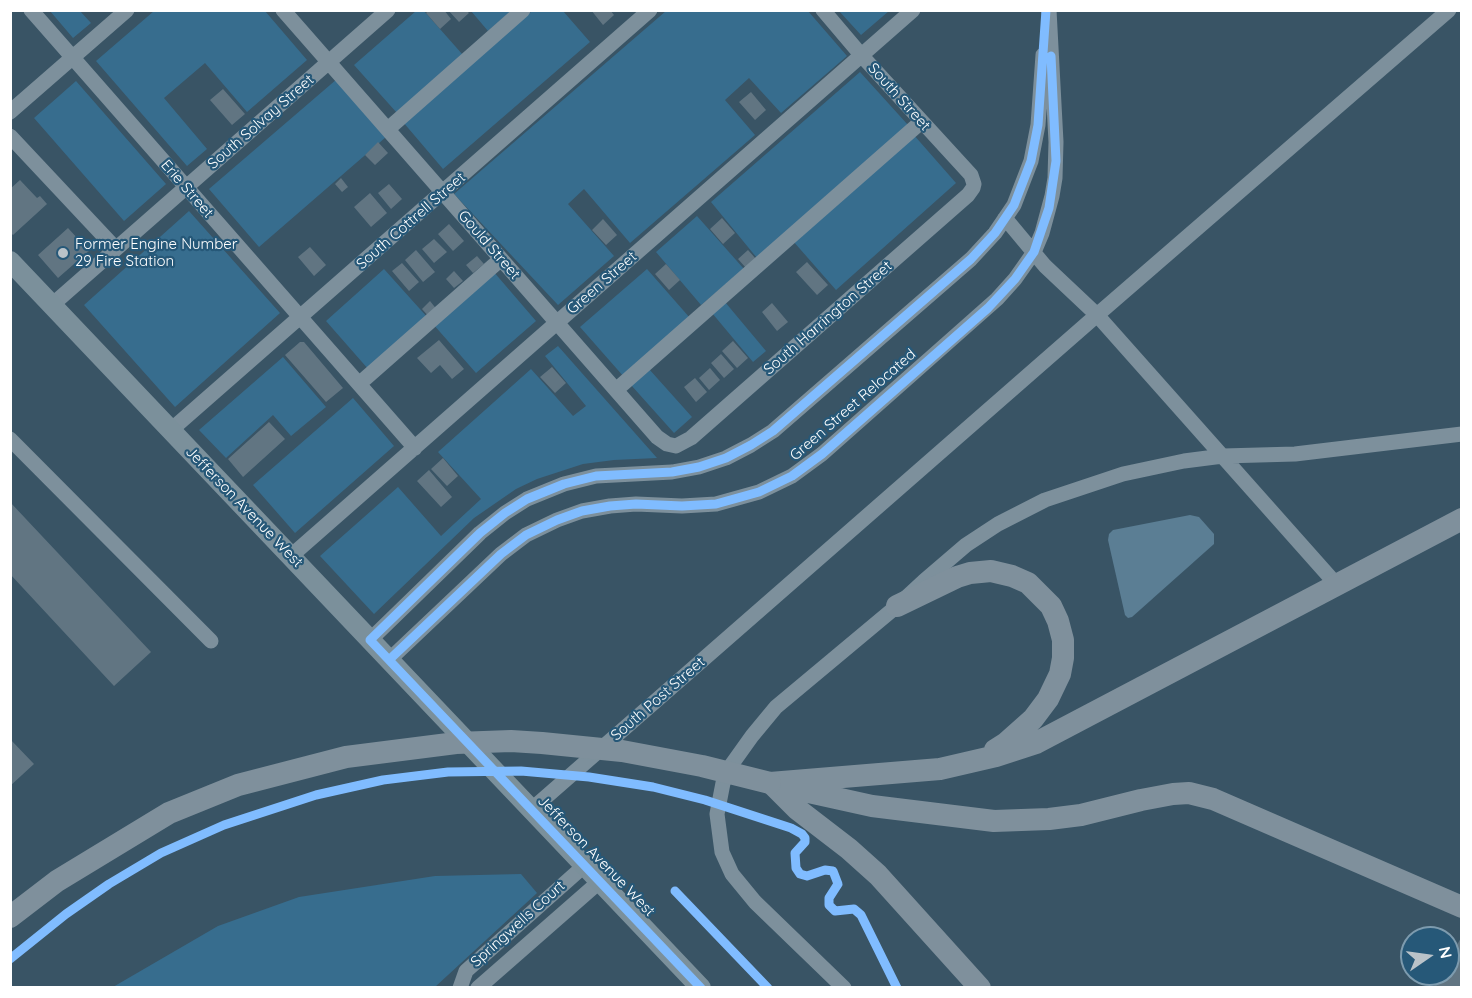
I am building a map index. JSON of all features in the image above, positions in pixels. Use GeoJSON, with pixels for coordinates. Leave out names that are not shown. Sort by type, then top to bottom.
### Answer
{"type":"FeatureCollection","features":[{"type":"Feature","properties":{"kind":"highway"},"geometry":{"type":"LineString","coordinates":[[770,783],[903,773],[967,764],[1055,735],[1461,519]]}},
{"type":"Feature","properties":{"kind":"highway"},"geometry":{"type":"LineString","coordinates":[[897,606],[957,577],[969,573],[991,571],[1028,583],[1055,613],[1061,629],[1063,648],[1060,674],[1053,690],[1042,708],[1024,728],[996,749],[967,764]]}},
{"type":"Feature","properties":{"kind":"highway"},"geometry":{"type":"LineString","coordinates":[[10,917],[57,881],[169,813],[238,785],[346,757],[456,743],[512,741],[622,751],[702,766],[872,806],[994,821],[1081,816],[1151,798],[1189,793],[1213,799],[1461,907]]}},
{"type":"Feature","properties":{"kind":"highway"},"geometry":{"type":"LineString","coordinates":[[770,783],[797,809],[849,849],[884,881],[980,987]]}},
{"type":"Feature","properties":{"kind":"main road","name":"Jefferson Avenue West"},"geometry":{"type":"LineString","coordinates":[[10,261],[701,987]]}},
{"type":"Feature","properties":{"kind":"street","name":"Erie Street"},"geometry":{"type":"LineString","coordinates":[[31,10],[415,448]]}},
{"type":"Feature","properties":{"kind":"street"},"geometry":{"type":"LineString","coordinates":[[10,112],[127,10]]}},
{"type":"Feature","properties":{"kind":"street","name":"Gould Street"},"geometry":{"type":"LineString","coordinates":[[284,10],[657,437],[667,444],[676,446]]}},
{"type":"Feature","properties":{"kind":"street","name":"South Solvay Street"},"geometry":{"type":"LineString","coordinates":[[52,305],[388,10]]}},
{"type":"Feature","properties":{"kind":"street"},"geometry":{"type":"LineString","coordinates":[[388,129],[523,10]]}},
{"type":"Feature","properties":{"kind":"street","name":"South Cottrell Street"},"geometry":{"type":"LineString","coordinates":[[171,430],[650,10]]}},
{"type":"Feature","properties":{"kind":"street","name":"South Street"},"geometry":{"type":"LineString","coordinates":[[823,10],[921,122],[971,175],[974,184]]}},
{"type":"Feature","properties":{"kind":"street","name":"Green Street"},"geometry":{"type":"LineString","coordinates":[[291,556],[913,10]]}},
{"type":"Feature","properties":{"kind":"street","name":"Green Street Relocated"},"geometry":{"type":"LineString","coordinates":[[370,640],[480,532],[527,499],[552,488],[596,476],[672,472],[699,466],[739,452],[764,437],[971,259],[1005,218],[1020,193],[1031,161],[1037,139],[1047,10]]}},
{"type":"Feature","properties":{"kind":"street","name":"Green Street Relocated"},"geometry":{"type":"LineString","coordinates":[[389,660],[501,554],[526,535],[549,523],[582,511],[610,506],[716,504],[759,492],[792,476],[822,454],[997,299],[1034,252],[1050,208],[1056,170],[1056,142],[1047,10]]}},
{"type":"Feature","properties":{"kind":"street","name":"South Post Street"},"geometry":{"type":"LineString","coordinates":[[531,810],[1449,10]]}},
{"type":"Feature","properties":{"kind":"street"},"geometry":{"type":"LineString","coordinates":[[616,390],[921,122]]}},
{"type":"Feature","properties":{"kind":"street"},"geometry":{"type":"LineString","coordinates":[[10,136],[116,249]]}},
{"type":"Feature","properties":{"kind":"street","name":"South Harrington Street"},"geometry":{"type":"LineString","coordinates":[[676,446],[691,438],[950,211],[971,192],[974,184]]}},
{"type":"Feature","properties":{"kind":"street"},"geometry":{"type":"LineString","coordinates":[[1005,218],[1045,266],[1097,315],[1336,584]]}},
{"type":"Feature","properties":{"kind":"street"},"geometry":{"type":"LineString","coordinates":[[359,384],[501,259]]}},
{"type":"Feature","properties":{"kind":"street"},"geometry":{"type":"LineString","coordinates":[[844,987],[755,902],[732,874],[724,860],[717,806],[723,783],[732,764],[768,716],[966,545],[998,524],[1070,490],[1123,474],[1184,461],[1223,456],[1295,454],[1461,434]]}},
{"type":"Feature","properties":{"kind":"street"},"geometry":{"type":"LineString","coordinates":[[10,439],[211,640]]}},
{"type":"Feature","properties":{"kind":"street","name":"Springwells Court"},"geometry":{"type":"LineString","coordinates":[[460,987],[466,971],[584,866]]}},
{"type":"Feature","properties":{"kind":"street","name":"Springwells Court"},"geometry":{"type":"LineString","coordinates":[[478,987],[599,882]]}},
{"type":"Feature","properties":{"kind":"shaded area"},"geometry":{"type":"Polygon","coordinates":[[[50,11],[80,11],[91,23],[73,38],[50,11]]]}},
{"type":"Feature","properties":{"kind":"shaded area"},"geometry":{"type":"Polygon","coordinates":[[[154,11],[265,11],[307,60],[247,112],[205,63],[164,98],[207,149],[187,166],[96,61],[154,11]]]}},
{"type":"Feature","properties":{"kind":"shaded area"},"geometry":{"type":"Polygon","coordinates":[[[416,11],[424,11],[463,55],[397,113],[354,65],[416,11]]]}},
{"type":"Feature","properties":{"kind":"shaded area"},"geometry":{"type":"Polygon","coordinates":[[[471,11],[511,11],[488,31],[471,11]]]}},
{"type":"Feature","properties":{"kind":"shaded area"},"geometry":{"type":"Polygon","coordinates":[[[532,11],[563,11],[590,42],[443,169],[403,122],[532,11]]]}},
{"type":"Feature","properties":{"kind":"shaded area"},"geometry":{"type":"Polygon","coordinates":[[[666,11],[808,11],[847,56],[781,113],[749,78],[725,100],[755,135],[630,243],[584,189],[568,204],[614,256],[558,305],[454,194],[666,11]]]}},
{"type":"Feature","properties":{"kind":"shaded area"},"geometry":{"type":"Polygon","coordinates":[[[839,11],[889,11],[861,35],[839,11]]]}},
{"type":"Feature","properties":{"kind":"shaded area"},"geometry":{"type":"Polygon","coordinates":[[[860,72],[908,125],[757,258],[711,202],[860,72]]]}},
{"type":"Feature","properties":{"kind":"shaded area"},"geometry":{"type":"Polygon","coordinates":[[[337,79],[386,137],[259,247],[209,189],[337,79]]]}},
{"type":"Feature","properties":{"kind":"shaded area"},"geometry":{"type":"Polygon","coordinates":[[[76,81],[166,184],[124,221],[34,118],[76,81]]]}},
{"type":"Feature","properties":{"kind":"shaded area"},"geometry":{"type":"Polygon","coordinates":[[[913,134],[956,183],[836,290],[793,241],[913,134]]]}},
{"type":"Feature","properties":{"kind":"shaded area"},"geometry":{"type":"Polygon","coordinates":[[[189,211],[280,313],[175,407],[84,305],[189,211]]]}},
{"type":"Feature","properties":{"kind":"shaded area"},"geometry":{"type":"Polygon","coordinates":[[[697,216],[744,269],[701,305],[656,252],[697,216]]]}},
{"type":"Feature","properties":{"kind":"shaded area"},"geometry":{"type":"Polygon","coordinates":[[[384,269],[428,318],[369,370],[326,321],[384,269]]]}},
{"type":"Feature","properties":{"kind":"shaded area"},"geometry":{"type":"Polygon","coordinates":[[[647,269],[690,318],[624,377],[580,327],[647,269]]]}},
{"type":"Feature","properties":{"kind":"shaded area"},"geometry":{"type":"Polygon","coordinates":[[[493,271],[536,321],[476,373],[433,324],[493,271]]]}},
{"type":"Feature","properties":{"kind":"shaded area"},"geometry":{"type":"Polygon","coordinates":[[[725,302],[766,351],[753,362],[712,313],[725,302]]]}},
{"type":"Feature","properties":{"kind":"shaded area"},"geometry":{"type":"Polygon","coordinates":[[[558,346],[657,458],[583,464],[537,479],[516,489],[474,518],[374,614],[320,556],[398,487],[441,536],[481,499],[438,452],[531,369],[573,416],[586,406],[545,356],[558,346]]]}},
{"type":"Feature","properties":{"kind":"shaded area"},"geometry":{"type":"Polygon","coordinates":[[[283,357],[326,407],[291,436],[273,415],[226,458],[199,430],[283,357]]]}},
{"type":"Feature","properties":{"kind":"shaded area"},"geometry":{"type":"Polygon","coordinates":[[[649,369],[692,417],[674,433],[631,385],[649,369]]]}},
{"type":"Feature","properties":{"kind":"shaded area"},"geometry":{"type":"Polygon","coordinates":[[[353,398],[394,446],[295,533],[253,485],[353,398]]]}},
{"type":"Feature","properties":{"kind":"shaded area"},"geometry":{"type":"Polygon","coordinates":[[[1190,515],[1199,517],[1214,534],[1214,544],[1132,617],[1128,618],[1125,615],[1108,540],[1109,534],[1113,530],[1190,515]]]}},
{"type":"Feature","properties":{"kind":"shaded area"},"geometry":{"type":"Polygon","coordinates":[[[521,874],[537,893],[435,987],[113,987],[218,926],[299,897],[435,876],[521,874]]]}},
{"type":"Feature","properties":{"kind":"building"},"geometry":{"type":"Polygon","coordinates":[[[429,10],[444,10],[451,19],[440,29],[426,13],[429,10]]]}},
{"type":"Feature","properties":{"kind":"building"},"geometry":{"type":"Polygon","coordinates":[[[448,10],[466,10],[469,13],[459,22],[448,10]]]}},
{"type":"Feature","properties":{"kind":"building"},"geometry":{"type":"Polygon","coordinates":[[[591,10],[610,10],[614,15],[603,25],[591,10]]]}},
{"type":"Feature","properties":{"kind":"building"},"geometry":{"type":"Polygon","coordinates":[[[223,89],[245,114],[232,125],[210,100],[223,89]]]}},
{"type":"Feature","properties":{"kind":"building"},"geometry":{"type":"Polygon","coordinates":[[[751,92],[766,110],[755,120],[739,102],[751,92]]]}},
{"type":"Feature","properties":{"kind":"building"},"geometry":{"type":"Polygon","coordinates":[[[378,142],[388,153],[375,165],[365,155],[378,142]]]}},
{"type":"Feature","properties":{"kind":"building"},"geometry":{"type":"Polygon","coordinates":[[[341,178],[348,187],[342,192],[335,184],[341,178]]]}},
{"type":"Feature","properties":{"kind":"building"},"geometry":{"type":"Polygon","coordinates":[[[20,180],[37,198],[40,196],[47,204],[13,235],[10,232],[10,189],[20,180]]]}},
{"type":"Feature","properties":{"kind":"building"},"geometry":{"type":"Polygon","coordinates":[[[389,184],[402,199],[391,209],[378,193],[389,184]]]}},
{"type":"Feature","properties":{"kind":"building"},"geometry":{"type":"Polygon","coordinates":[[[370,193],[387,213],[371,227],[354,207],[370,193]]]}},
{"type":"Feature","properties":{"kind":"building"},"geometry":{"type":"Polygon","coordinates":[[[722,218],[735,233],[723,244],[710,229],[722,218]]]}},
{"type":"Feature","properties":{"kind":"building"},"geometry":{"type":"Polygon","coordinates":[[[603,219],[617,235],[606,245],[592,230],[603,219]]]}},
{"type":"Feature","properties":{"kind":"building"},"geometry":{"type":"Polygon","coordinates":[[[449,224],[464,241],[453,251],[438,234],[449,224]]]}},
{"type":"Feature","properties":{"kind":"building","name":"Former Engine Number 29 Fire Station"},"geometry":{"type":"Polygon","coordinates":[[[68,228],[89,251],[58,278],[38,255],[68,228]]]}},
{"type":"Feature","properties":{"kind":"building"},"geometry":{"type":"Polygon","coordinates":[[[434,239],[447,252],[434,263],[422,249],[434,239]]]}},
{"type":"Feature","properties":{"kind":"building"},"geometry":{"type":"Polygon","coordinates":[[[310,247],[326,265],[314,276],[298,257],[310,247]]]}},
{"type":"Feature","properties":{"kind":"building"},"geometry":{"type":"Polygon","coordinates":[[[416,250],[435,272],[423,282],[405,260],[416,250]]]}},
{"type":"Feature","properties":{"kind":"building"},"geometry":{"type":"Polygon","coordinates":[[[748,250],[756,259],[746,268],[738,259],[748,250]]]}},
{"type":"Feature","properties":{"kind":"building"},"geometry":{"type":"Polygon","coordinates":[[[477,256],[484,264],[473,273],[466,265],[477,256]]]}},
{"type":"Feature","properties":{"kind":"building"},"geometry":{"type":"Polygon","coordinates":[[[807,262],[828,285],[817,295],[796,272],[807,262]]]}},
{"type":"Feature","properties":{"kind":"building"},"geometry":{"type":"Polygon","coordinates":[[[402,263],[419,282],[409,291],[392,271],[402,263]]]}},
{"type":"Feature","properties":{"kind":"building"},"geometry":{"type":"Polygon","coordinates":[[[666,264],[680,280],[669,290],[655,274],[666,264]]]}},
{"type":"Feature","properties":{"kind":"building"},"geometry":{"type":"Polygon","coordinates":[[[454,271],[463,281],[454,288],[446,279],[454,271]]]}},
{"type":"Feature","properties":{"kind":"building"},"geometry":{"type":"Polygon","coordinates":[[[430,301],[438,311],[430,318],[422,309],[430,301]]]}},
{"type":"Feature","properties":{"kind":"building"},"geometry":{"type":"Polygon","coordinates":[[[772,303],[788,322],[777,331],[762,312],[772,303]]]}},
{"type":"Feature","properties":{"kind":"building"},"geometry":{"type":"Polygon","coordinates":[[[439,340],[464,369],[452,379],[440,365],[431,373],[417,358],[439,340]]]}},
{"type":"Feature","properties":{"kind":"building"},"geometry":{"type":"Polygon","coordinates":[[[733,341],[748,358],[737,368],[722,351],[733,341]]]}},
{"type":"Feature","properties":{"kind":"building"},"geometry":{"type":"Polygon","coordinates":[[[300,342],[304,342],[343,388],[326,402],[285,355],[300,342]]]}},
{"type":"Feature","properties":{"kind":"building"},"geometry":{"type":"Polygon","coordinates":[[[721,354],[734,369],[724,378],[711,363],[721,354]]]}},
{"type":"Feature","properties":{"kind":"building"},"geometry":{"type":"Polygon","coordinates":[[[552,367],[566,383],[555,393],[540,377],[552,367]]]}},
{"type":"Feature","properties":{"kind":"building"},"geometry":{"type":"Polygon","coordinates":[[[710,368],[720,380],[709,390],[699,378],[710,368]]]}},
{"type":"Feature","properties":{"kind":"building"},"geometry":{"type":"Polygon","coordinates":[[[695,378],[707,392],[696,402],[684,387],[695,378]]]}},
{"type":"Feature","properties":{"kind":"building"},"geometry":{"type":"Polygon","coordinates":[[[269,422],[285,439],[243,477],[228,459],[269,422]]]}},
{"type":"Feature","properties":{"kind":"building"},"geometry":{"type":"Polygon","coordinates":[[[443,458],[458,476],[447,486],[431,469],[443,458]]]}},
{"type":"Feature","properties":{"kind":"building"},"geometry":{"type":"Polygon","coordinates":[[[429,470],[452,497],[441,507],[417,481],[429,470]]]}},
{"type":"Feature","properties":{"kind":"building"},"geometry":{"type":"Polygon","coordinates":[[[10,502],[151,652],[114,686],[10,574],[10,502]]]}},
{"type":"Feature","properties":{"kind":"building"},"geometry":{"type":"Polygon","coordinates":[[[10,739],[34,764],[10,786],[10,739]]]}},
{"type":"Feature","properties":{"kind":"building"},"geometry":{"type":"Polygon","coordinates":[[[1462,936],[1462,988],[1433,988],[1434,986],[1460,986],[1460,940],[1462,936]]]}},
{"type":"Feature","properties":{"kind":"cycle path"},"geometry":{"type":"LineString","coordinates":[[701,988],[370,640],[480,533],[527,499],[564,484],[596,476],[672,472],[699,467],[726,458],[751,445],[773,431],[971,259],[995,233],[1014,205],[1031,161],[1038,125],[1046,10]]}},
{"type":"Feature","properties":{"kind":"cycle path"},"geometry":{"type":"LineString","coordinates":[[389,660],[501,554],[526,535],[557,520],[582,511],[610,506],[716,504],[759,492],[792,476],[822,454],[988,308],[1015,279],[1034,252],[1049,208],[1056,161],[1051,56]]}},
{"type":"Feature","properties":{"kind":"cycle path"},"geometry":{"type":"LineString","coordinates":[[10,959],[66,914],[109,884],[161,853],[224,825],[316,795],[383,780],[448,772],[521,771],[589,777],[653,787],[705,800],[791,828],[802,834],[805,842],[795,853],[796,868],[800,874],[807,876],[825,870],[833,871],[838,884],[829,898],[829,905],[835,911],[854,909],[861,915],[897,988]]}},
{"type":"Feature","properties":{"kind":"cycle path"},"geometry":{"type":"LineString","coordinates":[[675,891],[768,988]]}},
{"type":"Feature","properties":{"kind":"place","name":"Former Engine Number 29 Fire Station"},"geometry":{"type":"Point","coordinates":[63,253]}}]}
